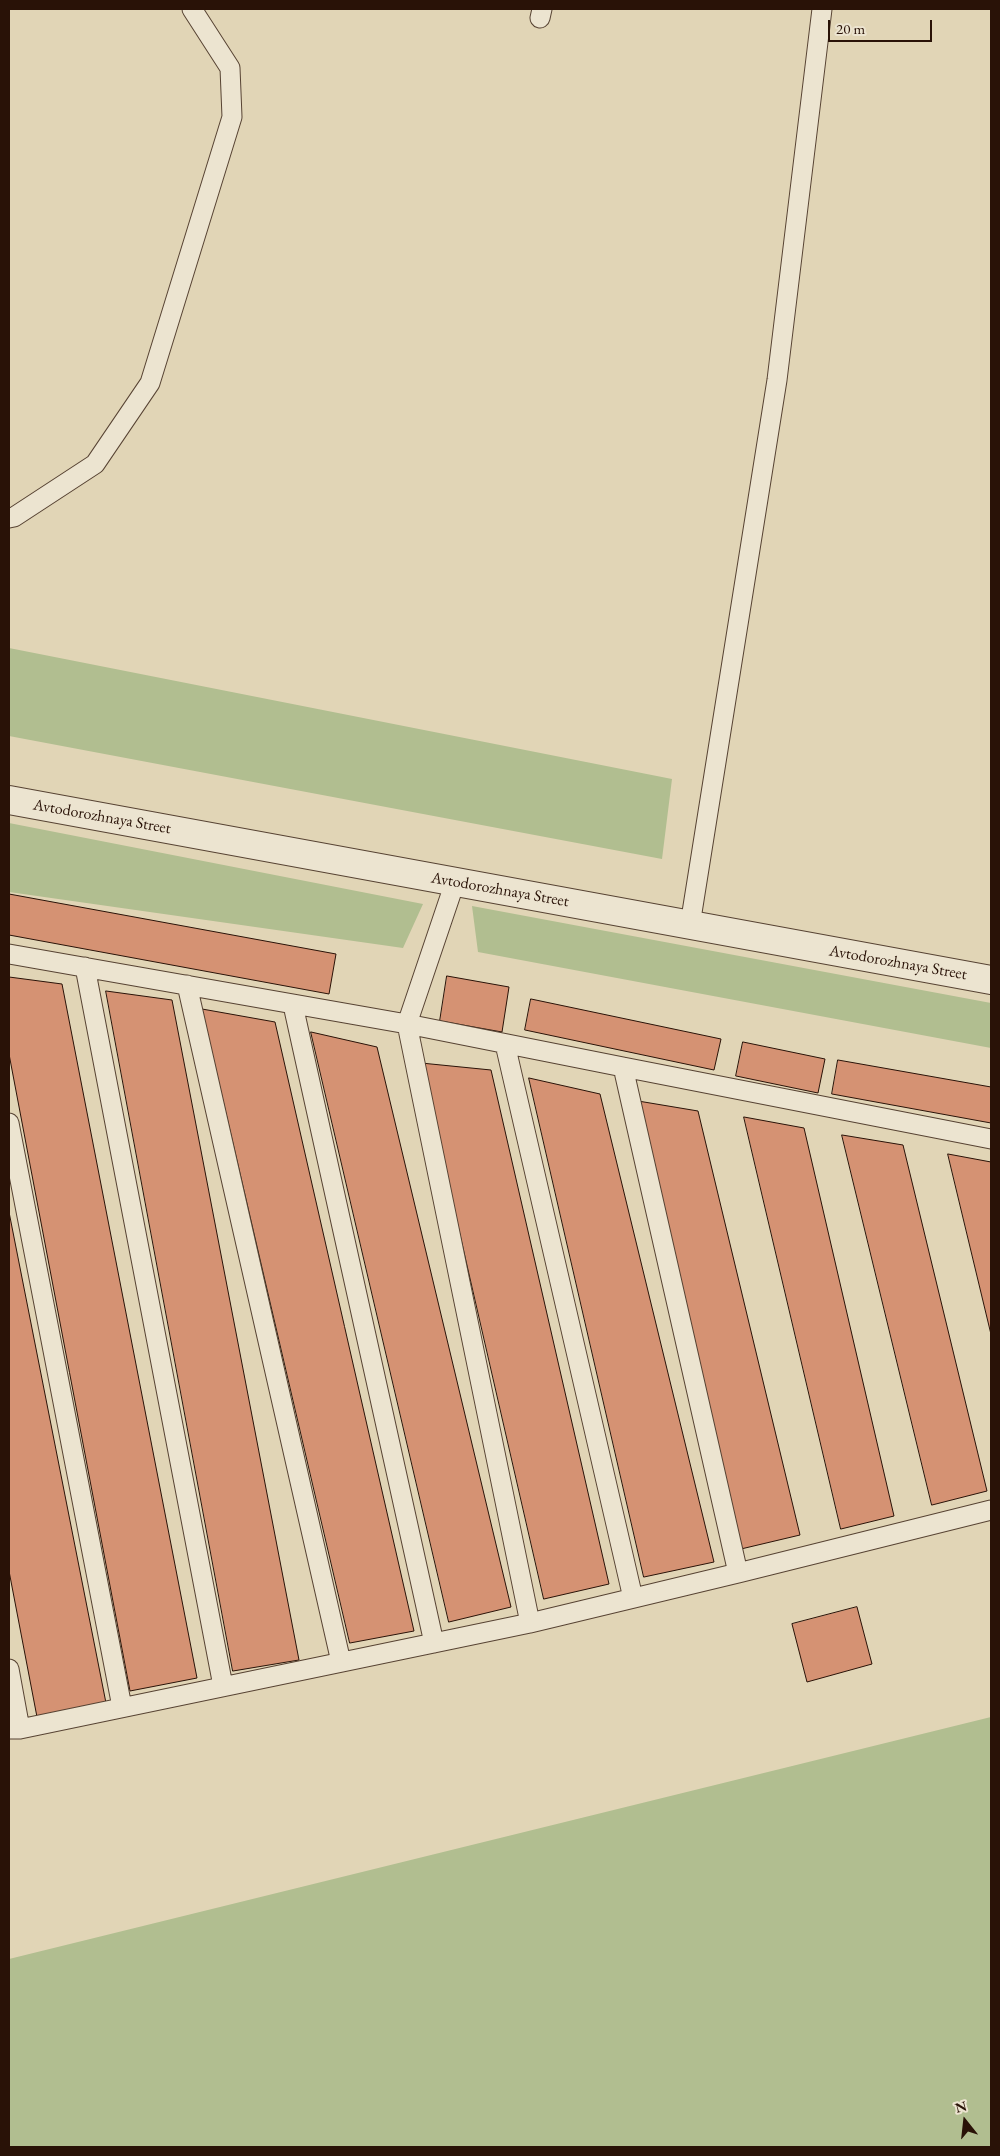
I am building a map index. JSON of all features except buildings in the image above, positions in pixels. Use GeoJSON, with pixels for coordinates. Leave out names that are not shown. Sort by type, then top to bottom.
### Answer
{"type":"FeatureCollection","features":[{"type":"Feature","properties":{"kind":"street","name":"Avtodorozhnaya Street"},"geometry":{"type":"LineString","coordinates":[[9,800],[991,980]]}},
{"type":"Feature","properties":{"kind":"lane"},"geometry":{"type":"LineString","coordinates":[[9,518],[14,517],[95,464],[150,383],[232,117],[230,68],[192,9]]}},
{"type":"Feature","properties":{"kind":"lane"},"geometry":{"type":"LineString","coordinates":[[690,925],[777,380],[822,9]]}},
{"type":"Feature","properties":{"kind":"lane"},"geometry":{"type":"LineString","coordinates":[[455,882],[407,1024],[530,1623]]}},
{"type":"Feature","properties":{"kind":"lane"},"geometry":{"type":"LineString","coordinates":[[9,954],[407,1024],[991,1139]]}},
{"type":"Feature","properties":{"kind":"lane"},"geometry":{"type":"LineString","coordinates":[[84,967],[223,1686]]}},
{"type":"Feature","properties":{"kind":"lane"},"geometry":{"type":"LineString","coordinates":[[187,985],[341,1662]]}},
{"type":"Feature","properties":{"kind":"lane"},"geometry":{"type":"LineString","coordinates":[[294,1005],[434,1643]]}},
{"type":"Feature","properties":{"kind":"lane"},"geometry":{"type":"LineString","coordinates":[[505,1044],[633,1598]]}},
{"type":"Feature","properties":{"kind":"lane"},"geometry":{"type":"LineString","coordinates":[[623,1067],[738,1573]]}},
{"type":"Feature","properties":{"kind":"lane"},"geometry":{"type":"LineString","coordinates":[[9,1123],[122,1708]]}},
{"type":"Feature","properties":{"kind":"lane"},"geometry":{"type":"LineString","coordinates":[[9,1669],[14,1729],[530,1623],[991,1510]]}},
{"type":"Feature","properties":{"kind":"green space"},"geometry":{"type":"Polygon","coordinates":[[[9,648],[672,779],[662,859],[9,736],[9,648]]]}},
{"type":"Feature","properties":{"kind":"green space"},"geometry":{"type":"Polygon","coordinates":[[[9,823],[423,904],[403,948],[9,892],[9,823]]]}},
{"type":"Feature","properties":{"kind":"green space"},"geometry":{"type":"Polygon","coordinates":[[[472,906],[991,1003],[991,1048],[478,952],[472,906]]]}},
{"type":"Feature","properties":{"kind":"green space"},"geometry":{"type":"Polygon","coordinates":[[[991,1717],[991,2147],[9,2147],[9,1959],[991,1717]]]}}]}
